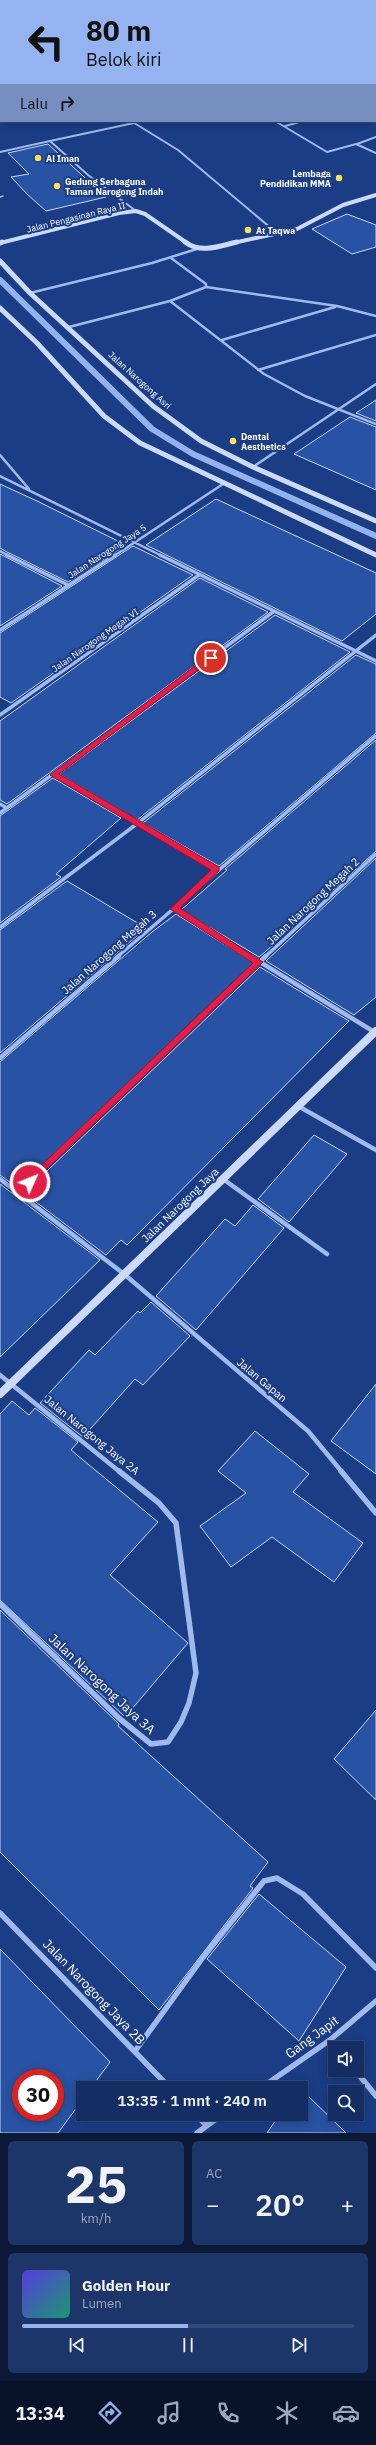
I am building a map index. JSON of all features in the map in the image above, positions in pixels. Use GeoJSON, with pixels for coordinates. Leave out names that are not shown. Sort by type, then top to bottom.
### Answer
{"type":"FeatureCollection","features":[{"type":"Feature","properties":{"kind":"street"},"geometry":{"type":"LineString","coordinates":[[0,152],[133,122],[178,150],[278,234]]}},
{"type":"Feature","properties":{"kind":"street"},"geometry":{"type":"LineString","coordinates":[[277,122],[327,152],[376,137]]}},
{"type":"Feature","properties":{"kind":"street"},"geometry":{"type":"LineString","coordinates":[[285,126],[299,122]]}},
{"type":"Feature","properties":{"kind":"street"},"geometry":{"type":"LineString","coordinates":[[50,141],[88,175],[136,211]]}},
{"type":"Feature","properties":{"kind":"street"},"geometry":{"type":"LineString","coordinates":[[356,144],[376,153]]}},
{"type":"Feature","properties":{"kind":"street","name":"Jalan Pengasinan Raya II"},"geometry":{"type":"LineString","coordinates":[[0,244],[136,211],[145,214],[192,247],[208,249],[297,229],[343,205],[376,195]]}},
{"type":"Feature","properties":{"kind":"street"},"geometry":{"type":"LineString","coordinates":[[30,293],[171,258],[200,248]]}},
{"type":"Feature","properties":{"kind":"street"},"geometry":{"type":"LineString","coordinates":[[171,258],[206,284],[206,287]]}},
{"type":"Feature","properties":{"kind":"street","name":"Jalan Narogong Asri"},"geometry":{"type":"LineString","coordinates":[[0,261],[30,293],[69,327],[153,406],[201,441],[253,467],[376,521]]}},
{"type":"Feature","properties":{"kind":"street"},"geometry":{"type":"LineString","coordinates":[[69,327],[170,301],[206,287],[337,306],[376,316]]}},
{"type":"Feature","properties":{"kind":"street"},"geometry":{"type":"LineString","coordinates":[[170,301],[222,340],[258,370],[305,396],[376,424]]}},
{"type":"Feature","properties":{"kind":"street"},"geometry":{"type":"LineString","coordinates":[[222,340],[337,306]]}},
{"type":"Feature","properties":{"kind":"street"},"geometry":{"type":"LineString","coordinates":[[0,308],[37,343],[104,416],[140,443],[223,484],[376,555]]}},
{"type":"Feature","properties":{"kind":"street"},"geometry":{"type":"LineString","coordinates":[[258,370],[376,335]]}},
{"type":"Feature","properties":{"kind":"street"},"geometry":{"type":"LineString","coordinates":[[253,467],[376,384]]}},
{"type":"Feature","properties":{"kind":"street"},"geometry":{"type":"LineString","coordinates":[[0,454],[31,491]]}},
{"type":"Feature","properties":{"kind":"street"},"geometry":{"type":"LineString","coordinates":[[0,476],[132,543],[376,661]]}},
{"type":"Feature","properties":{"kind":"street","name":"Jalan Narogong Jaya 5"},"geometry":{"type":"LineString","coordinates":[[0,630],[223,484]]}},
{"type":"Feature","properties":{"kind":"street"},"geometry":{"type":"LineString","coordinates":[[0,551],[68,585]]}},
{"type":"Feature","properties":{"kind":"street","name":"Jalan Narogong Megah VI"},"geometry":{"type":"LineString","coordinates":[[0,715],[199,575]]}},
{"type":"Feature","properties":{"kind":"street"},"geometry":{"type":"LineString","coordinates":[[0,813],[54,775],[273,612]]}},
{"type":"Feature","properties":{"kind":"street"},"geometry":{"type":"LineString","coordinates":[[0,927],[37,897],[138,824],[376,635]]}},
{"type":"Feature","properties":{"kind":"street","name":"Jalan Narogong Megah 3"},"geometry":{"type":"LineString","coordinates":[[0,1058],[174,909],[216,869],[376,736]]}},
{"type":"Feature","properties":{"kind":"street"},"geometry":{"type":"LineString","coordinates":[[54,775],[216,869]]}},
{"type":"Feature","properties":{"kind":"street"},"geometry":{"type":"LineString","coordinates":[[0,804],[7,808]]}},
{"type":"Feature","properties":{"kind":"street","name":"Jalan Narogong Megah 2"},"geometry":{"type":"LineString","coordinates":[[19,1192],[259,962],[376,854]]}},
{"type":"Feature","properties":{"kind":"street"},"geometry":{"type":"LineString","coordinates":[[174,909],[376,1032]]}},
{"type":"Feature","properties":{"kind":"street","name":"Jalan Narogong Jaya"},"geometry":{"type":"LineString","coordinates":[[0,1394],[376,1032]]}},
{"type":"Feature","properties":{"kind":"street"},"geometry":{"type":"LineString","coordinates":[[298,1106],[376,1150]]}},
{"type":"Feature","properties":{"kind":"street","name":"Jalan Gapan"},"geometry":{"type":"LineString","coordinates":[[0,1179],[19,1192],[124,1274],[308,1431],[376,1513]]}},
{"type":"Feature","properties":{"kind":"street"},"geometry":{"type":"LineString","coordinates":[[223,1179],[327,1254]]}},
{"type":"Feature","properties":{"kind":"street","name":"Jalan Narogong Jaya 2A"},"geometry":{"type":"LineString","coordinates":[[0,1375],[41,1406],[159,1503]]}},
{"type":"Feature","properties":{"kind":"street","name":"Jalan Narogong Jaya 3A"},"geometry":{"type":"LineString","coordinates":[[0,1604],[120,1720],[151,1744],[168,1742],[181,1722],[189,1703],[196,1673],[176,1523],[159,1503]]}},
{"type":"Feature","properties":{"kind":"street"},"geometry":{"type":"LineString","coordinates":[[135,2051],[204,1956],[264,1881],[277,1878],[303,1894],[376,1968]]}},
{"type":"Feature","properties":{"kind":"street","name":"Jalan Narogong Jaya 2B"},"geometry":{"type":"LineString","coordinates":[[0,1913],[163,2081]]}},
{"type":"Feature","properties":{"kind":"street","name":"Gang Japit"},"geometry":{"type":"LineString","coordinates":[[271,2081],[330,2040],[376,2002]]}},
{"type":"Feature","properties":{"kind":"street"},"geometry":{"type":"LineString","coordinates":[[361,2077],[376,2096]]}},
{"type":"Feature","properties":{"kind":"street"},"geometry":{"type":"LineString","coordinates":[[202,2121],[206,2125]]}},
{"type":"Feature","properties":{"kind":"street"},"geometry":{"type":"LineString","coordinates":[[197,2133],[212,2121]]}},
{"type":"Feature","properties":{"kind":"building","name":"Gedung Serbaguna Taman Narogong Indah"},"geometry":{"type":"Polygon","coordinates":[[[48,144],[106,197],[46,211],[28,195],[11,177],[29,174],[8,153],[48,144]]]}},
{"type":"Feature","properties":{"kind":"building"},"geometry":{"type":"Polygon","coordinates":[[[347,214],[376,225],[376,247],[352,254],[312,229],[347,214]]]}},
{"type":"Feature","properties":{"kind":"building"},"geometry":{"type":"Polygon","coordinates":[[[376,400],[376,421],[356,413],[376,400]]]}},
{"type":"Feature","properties":{"kind":"building"},"geometry":{"type":"Polygon","coordinates":[[[350,417],[376,427],[376,490],[294,454],[350,417]]]}},
{"type":"Feature","properties":{"kind":"building"},"geometry":{"type":"Polygon","coordinates":[[[0,484],[126,545],[68,582],[0,548],[0,484]]]}},
{"type":"Feature","properties":{"kind":"building"},"geometry":{"type":"Polygon","coordinates":[[[216,499],[376,573],[376,614],[342,641],[146,545],[216,499]]]}},
{"type":"Feature","properties":{"kind":"building"},"geometry":{"type":"Polygon","coordinates":[[[133,546],[193,575],[11,703],[0,697],[0,633],[133,546]]]}},
{"type":"Feature","properties":{"kind":"building"},"geometry":{"type":"Polygon","coordinates":[[[0,554],[62,586],[0,626],[0,554]]]}},
{"type":"Feature","properties":{"kind":"building"},"geometry":{"type":"Polygon","coordinates":[[[200,578],[268,612],[7,804],[0,800],[0,721],[200,578]]]}},
{"type":"Feature","properties":{"kind":"building"},"geometry":{"type":"Polygon","coordinates":[[[275,615],[350,652],[137,820],[59,774],[275,615]]]}},
{"type":"Feature","properties":{"kind":"building"},"geometry":{"type":"Polygon","coordinates":[[[356,655],[376,664],[376,733],[219,866],[143,823],[356,655]]]}},
{"type":"Feature","properties":{"kind":"building"},"geometry":{"type":"Polygon","coordinates":[[[376,740],[376,851],[265,952],[259,957],[181,910],[227,870],[225,869],[376,740]]]}},
{"type":"Feature","properties":{"kind":"building"},"geometry":{"type":"Polygon","coordinates":[[[53,778],[121,818],[56,874],[61,877],[0,923],[0,816],[53,778]]]}},
{"type":"Feature","properties":{"kind":"building"},"geometry":{"type":"Polygon","coordinates":[[[376,858],[376,997],[354,1015],[266,961],[376,858]]]}},
{"type":"Feature","properties":{"kind":"building"},"geometry":{"type":"Polygon","coordinates":[[[67,881],[146,928],[0,1053],[0,930],[67,881]]]}},
{"type":"Feature","properties":{"kind":"building"},"geometry":{"type":"Polygon","coordinates":[[[176,914],[254,963],[18,1188],[0,1175],[0,1062],[152,932],[176,914]]]}},
{"type":"Feature","properties":{"kind":"building"},"geometry":{"type":"Polygon","coordinates":[[[260,967],[349,1021],[127,1245],[121,1240],[106,1255],[24,1193],[260,967]]]}},
{"type":"Feature","properties":{"kind":"building"},"geometry":{"type":"Polygon","coordinates":[[[314,1135],[347,1154],[289,1222],[258,1199],[314,1135]]]}},
{"type":"Feature","properties":{"kind":"building"},"geometry":{"type":"Polygon","coordinates":[[[0,1184],[100,1260],[0,1357],[0,1184]]]}},
{"type":"Feature","properties":{"kind":"building"},"geometry":{"type":"Polygon","coordinates":[[[253,1205],[284,1228],[196,1330],[156,1296],[225,1219],[235,1226],[253,1205]]]}},
{"type":"Feature","properties":{"kind":"building"},"geometry":{"type":"Polygon","coordinates":[[[151,1302],[190,1336],[143,1385],[135,1379],[83,1437],[40,1403],[89,1350],[95,1355],[138,1311],[140,1313],[151,1302]]]}},
{"type":"Feature","properties":{"kind":"building"},"geometry":{"type":"Polygon","coordinates":[[[376,1384],[376,1474],[331,1441],[376,1384]]]}},
{"type":"Feature","properties":{"kind":"building"},"geometry":{"type":"Polygon","coordinates":[[[12,1401],[29,1415],[35,1408],[78,1442],[71,1450],[158,1522],[110,1575],[188,1643],[125,1717],[0,1600],[0,1414],[12,1401]]]}},
{"type":"Feature","properties":{"kind":"building"},"geometry":{"type":"Polygon","coordinates":[[[255,1431],[309,1474],[293,1492],[363,1543],[334,1582],[272,1537],[231,1567],[200,1526],[246,1493],[218,1471],[255,1431]]]}},
{"type":"Feature","properties":{"kind":"building"},"geometry":{"type":"Polygon","coordinates":[[[0,1610],[119,1724],[118,1726],[268,1862],[250,1886],[253,1888],[159,2010],[0,1852],[0,1610]]]}},
{"type":"Feature","properties":{"kind":"building"},"geometry":{"type":"Polygon","coordinates":[[[376,1710],[376,1800],[334,1759],[376,1710]]]}},
{"type":"Feature","properties":{"kind":"building"},"geometry":{"type":"Polygon","coordinates":[[[259,1894],[346,1967],[299,2041],[207,1959],[259,1894]]]}},
{"type":"Feature","properties":{"kind":"building"},"geometry":{"type":"Polygon","coordinates":[[[0,1949],[110,2062],[96,2081],[76,2081],[76,2109],[58,2133],[0,2133],[0,1949]]]}},
{"type":"Feature","properties":{"kind":"building"},"geometry":{"type":"Polygon","coordinates":[[[308,2096],[328,2115],[328,2121],[334,2121],[346,2133],[267,2133],[275,2121],[308,2121],[308,2096]]]}},
{"type":"Feature","properties":{"kind":"waterway"},"geometry":{"type":"LineString","coordinates":[[0,280],[152,429],[193,454],[376,536]]}},
{"type":"Feature","properties":{"kind":"place","name":"Al Iman"},"geometry":{"type":"Point","coordinates":[38,158]}},
{"type":"Feature","properties":{"kind":"place","name":"Lembaga Pendidikan MMA"},"geometry":{"type":"Point","coordinates":[339,178]}},
{"type":"Feature","properties":{"kind":"place","name":"Gedung Serbaguna Taman Narogong Indah"},"geometry":{"type":"Point","coordinates":[57,186]}},
{"type":"Feature","properties":{"kind":"place","name":"At Taqwa"},"geometry":{"type":"Point","coordinates":[248,230]}},
{"type":"Feature","properties":{"kind":"place","name":"Dental Aesthetics"},"geometry":{"type":"Point","coordinates":[233,441]}},
{"type":"Feature","properties":{"kind":"route"},"geometry":{"type":"LineString","coordinates":[[30,1182],[259,962],[174,909],[216,869],[54,775],[211,658]]}}]}
